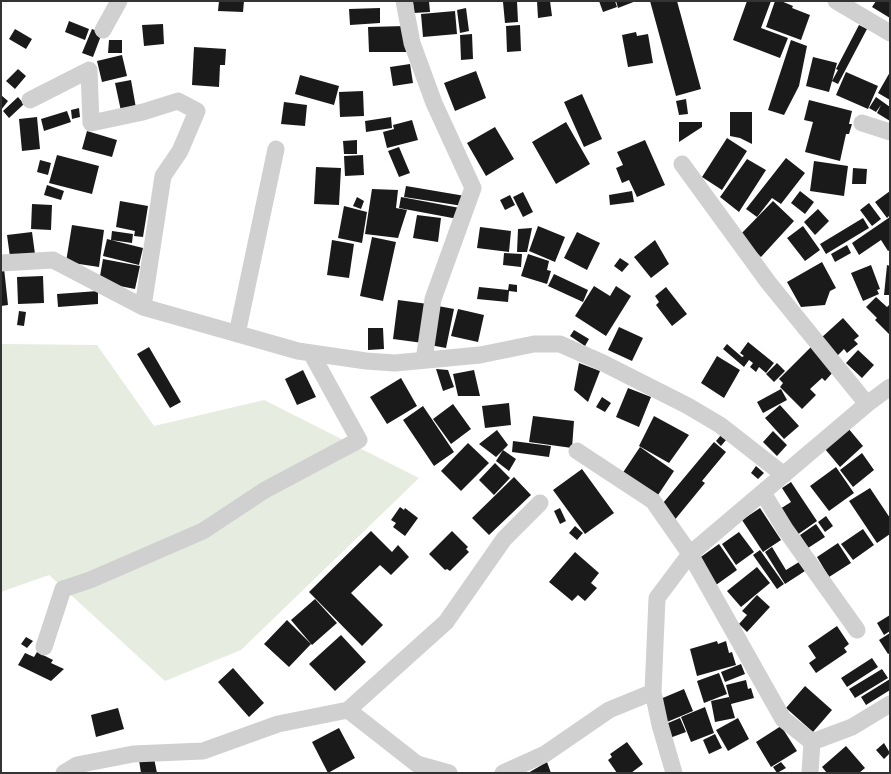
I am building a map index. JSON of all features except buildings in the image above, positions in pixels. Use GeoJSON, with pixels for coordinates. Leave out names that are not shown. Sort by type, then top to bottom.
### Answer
{"type":"FeatureCollection","features":[{"type":"Feature","properties":{"kind":"street"},"geometry":{"type":"LineString","coordinates":[[103,30],[119,1]]}},
{"type":"Feature","properties":{"kind":"street"},"geometry":{"type":"LineString","coordinates":[[404,1],[412,42],[434,104],[473,188],[433,299],[424,360]]}},
{"type":"Feature","properties":{"kind":"street"},"geometry":{"type":"LineString","coordinates":[[836,1],[890,33]]}},
{"type":"Feature","properties":{"kind":"street"},"geometry":{"type":"LineString","coordinates":[[30,100],[89,70],[91,124],[143,112],[178,101],[197,111],[180,151],[163,176],[143,307]]}},
{"type":"Feature","properties":{"kind":"street"},"geometry":{"type":"LineString","coordinates":[[862,123],[890,132]]}},
{"type":"Feature","properties":{"kind":"street"},"geometry":{"type":"LineString","coordinates":[[236,334],[276,149]]}},
{"type":"Feature","properties":{"kind":"street"},"geometry":{"type":"LineString","coordinates":[[682,164],[768,282],[867,404]]}},
{"type":"Feature","properties":{"kind":"street"},"geometry":{"type":"LineString","coordinates":[[1,263],[53,260],[143,307],[236,334],[311,353],[395,363],[480,355],[534,344],[560,344],[603,363],[688,406],[720,425],[784,475]]}},
{"type":"Feature","properties":{"kind":"street"},"geometry":{"type":"LineString","coordinates":[[44,647],[63,589],[90,580],[203,531],[265,490],[359,440],[311,353]]}},
{"type":"Feature","properties":{"kind":"street"},"geometry":{"type":"LineString","coordinates":[[674,773],[660,725],[653,692],[657,598],[690,554],[867,404],[890,387]]}},
{"type":"Feature","properties":{"kind":"street"},"geometry":{"type":"LineString","coordinates":[[577,451],[653,501],[690,554],[783,719],[812,742]]}},
{"type":"Feature","properties":{"kind":"street"},"geometry":{"type":"LineString","coordinates":[[763,493],[784,529],[857,630]]}},
{"type":"Feature","properties":{"kind":"street"},"geometry":{"type":"LineString","coordinates":[[64,773],[77,765],[133,754],[203,751],[278,724],[348,710],[446,622],[504,539],[540,503]]}},
{"type":"Feature","properties":{"kind":"street"},"geometry":{"type":"LineString","coordinates":[[503,773],[545,754],[609,710],[653,692]]}},
{"type":"Feature","properties":{"kind":"street"},"geometry":{"type":"LineString","coordinates":[[812,742],[852,727],[890,704]]}},
{"type":"Feature","properties":{"kind":"street"},"geometry":{"type":"LineString","coordinates":[[348,710],[412,769],[449,773]]}},
{"type":"Feature","properties":{"kind":"street"},"geometry":{"type":"LineString","coordinates":[[810,773],[812,742]]}},
{"type":"Feature","properties":{"kind":"shaded area"},"geometry":{"type":"Polygon","coordinates":[[[1,344],[97,345],[154,426],[264,400],[419,478],[241,650],[165,681],[49,575],[1,592],[1,344]]]}}]}
